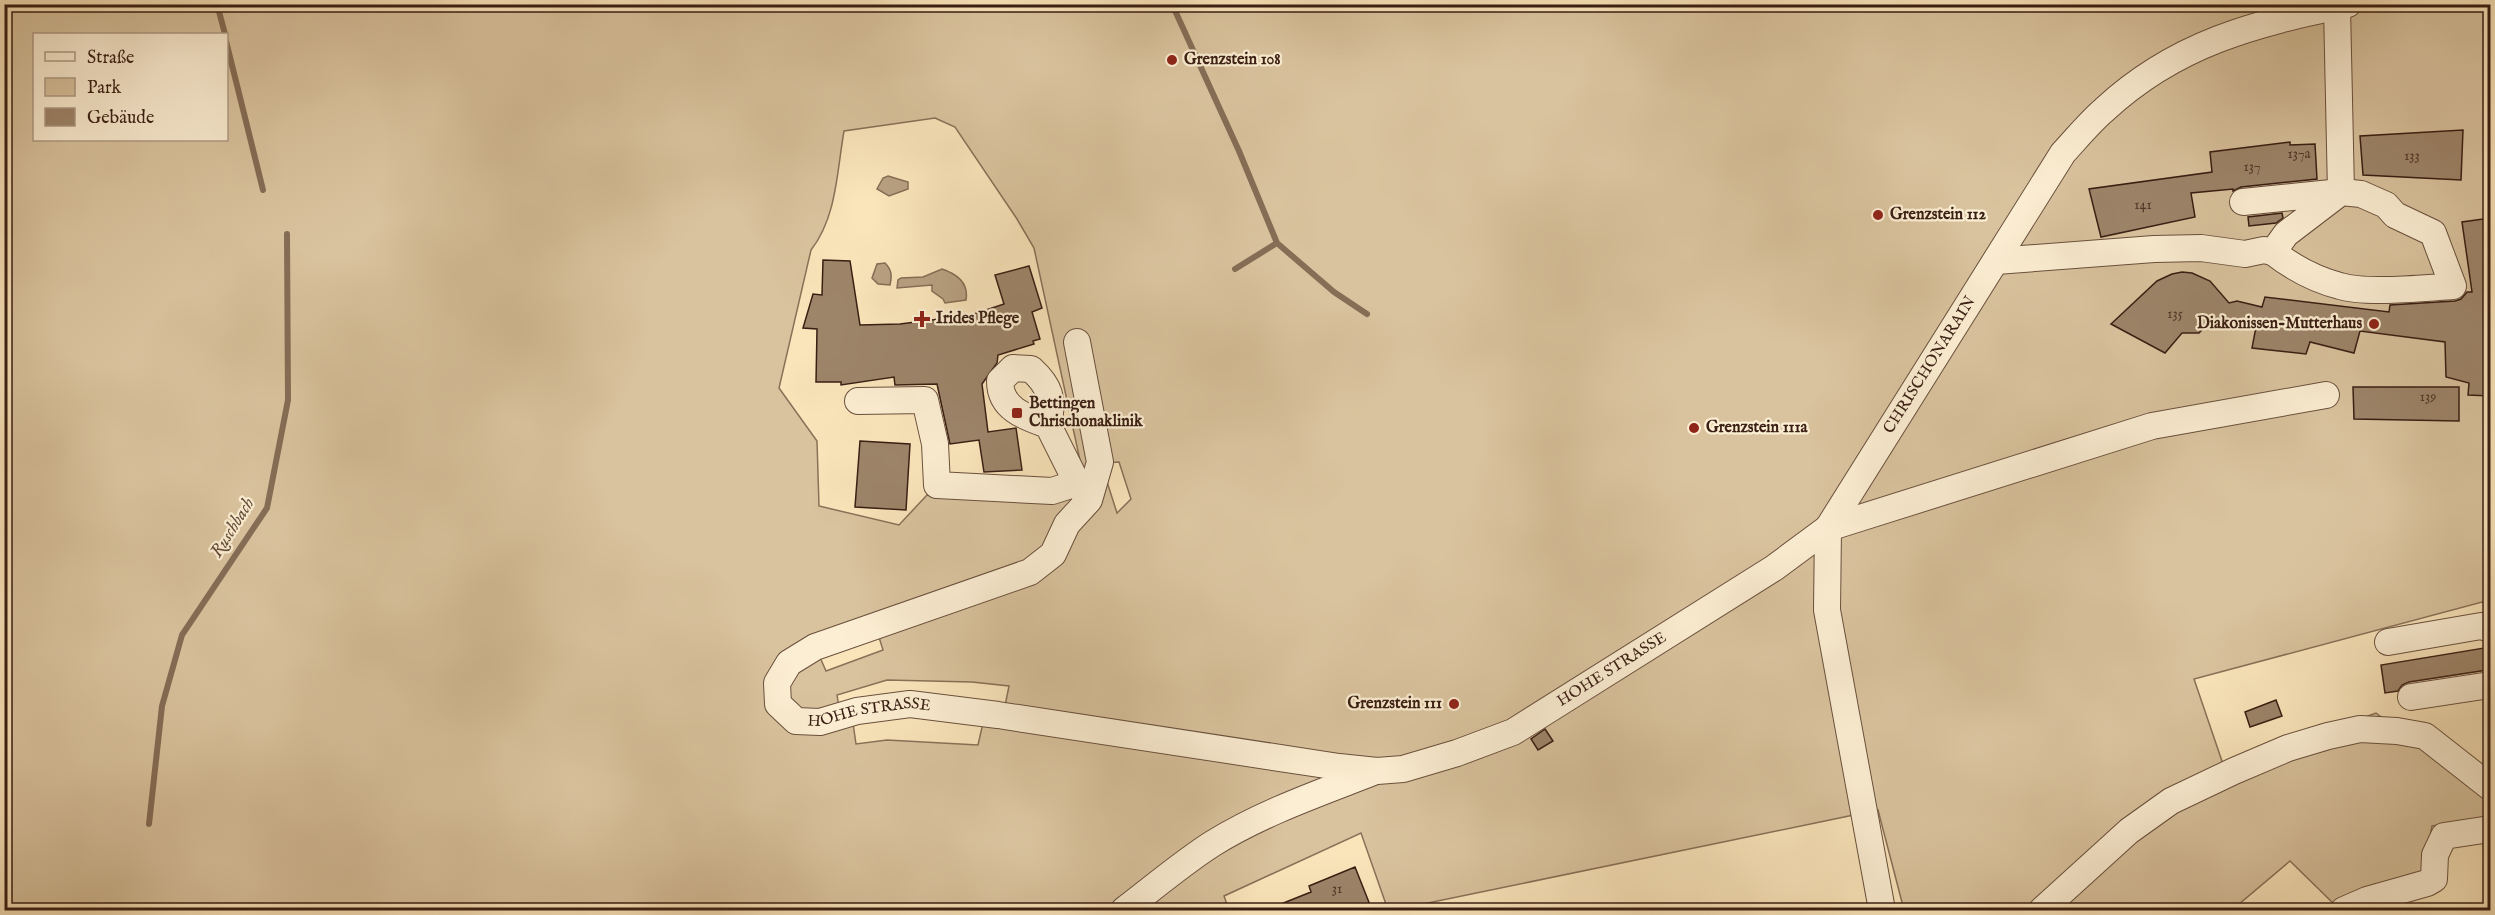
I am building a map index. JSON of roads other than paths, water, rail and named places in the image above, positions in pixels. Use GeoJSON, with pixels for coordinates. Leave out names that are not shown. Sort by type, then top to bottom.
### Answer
{"type":"FeatureCollection","features":[{"type":"Feature","properties":{"kind":"street"},"geometry":{"type":"LineString","coordinates":[[2341,192],[2342,6]]}},
{"type":"Feature","properties":{"kind":"street","name":"CHRISCHONARAIN"},"geometry":{"type":"LineString","coordinates":[[1828,528],[2062,153],[2104,110],[2152,72],[2188,51],[2246,28],[2342,6]]}},
{"type":"Feature","properties":{"kind":"street"},"geometry":{"type":"LineString","coordinates":[[2273,252],[2286,234],[2341,192]]}},
{"type":"Feature","properties":{"kind":"street"},"geometry":{"type":"LineString","coordinates":[[1996,261],[2166,249],[2201,248],[2244,254],[2264,250],[2273,252],[2290,266],[2341,287],[2363,289],[2453,286],[2433,233],[2395,215],[2386,205],[2361,194],[2341,192],[2243,201]]}},
{"type":"Feature","properties":{"kind":"street","name":"HOHE STRASSE"},"geometry":{"type":"LineString","coordinates":[[1077,342],[1100,462],[1083,491],[1053,554],[1030,572],[815,648],[789,663],[777,683],[778,704],[796,721],[820,722],[857,711],[910,704],[998,715],[1339,767],[1377,771],[1403,769],[1457,753],[1513,732],[1774,568],[1828,528]]}},
{"type":"Feature","properties":{"kind":"street"},"geometry":{"type":"LineString","coordinates":[[1882,910],[1827,610],[1828,528],[2152,426],[2326,395]]}},
{"type":"Feature","properties":{"kind":"street"},"geometry":{"type":"LineString","coordinates":[[858,401],[925,400],[935,444],[937,485],[1083,491],[1048,425]]}},
{"type":"Feature","properties":{"kind":"street"},"geometry":{"type":"LineString","coordinates":[[2388,642],[2481,626],[2490,629]]}},
{"type":"Feature","properties":{"kind":"street"},"geometry":{"type":"LineString","coordinates":[[2411,697],[2490,685]]}},
{"type":"Feature","properties":{"kind":"street"},"geometry":{"type":"LineString","coordinates":[[2042,910],[2129,831],[2171,801],[2288,748],[2328,736],[2360,729],[2397,731],[2425,736],[2490,787]]}},
{"type":"Feature","properties":{"kind":"street","name":"HOHE STRASSE"},"geometry":{"type":"LineString","coordinates":[[1124,910],[1166,876],[1212,844],[1247,824],[1283,807],[1377,771]]}},
{"type":"Feature","properties":{"kind":"street"},"geometry":{"type":"LineString","coordinates":[[2344,910],[2367,900],[2427,883],[2434,879],[2435,855],[2444,836],[2490,829]]}},
{"type":"Feature","properties":{"kind":"waterway","name":"Ruschbach"},"geometry":{"type":"LineString","coordinates":[[217,4],[225,33]]}},
{"type":"Feature","properties":{"kind":"waterway"},"geometry":{"type":"LineString","coordinates":[[1172,4],[1239,151],[1277,243],[1334,292],[1367,314]]}},
{"type":"Feature","properties":{"kind":"waterway","name":"Ruschbach"},"geometry":{"type":"LineString","coordinates":[[228,49],[263,190]]}},
{"type":"Feature","properties":{"kind":"waterway","name":"Ruschbach"},"geometry":{"type":"LineString","coordinates":[[149,824],[162,706],[182,635],[267,508],[288,400],[287,234]]}},
{"type":"Feature","properties":{"kind":"waterway"},"geometry":{"type":"LineString","coordinates":[[1235,269],[1277,243]]}},
{"type":"Feature","properties":{"kind":"place","name":"Grenzstein 108"},"geometry":{"type":"Point","coordinates":[1172,60]}},
{"type":"Feature","properties":{"kind":"place","name":"Grenzstein 112"},"geometry":{"type":"Point","coordinates":[1878,215]}},
{"type":"Feature","properties":{"kind":"place","name":"Irides Pflege"},"geometry":{"type":"Point","coordinates":[922,319]}},
{"type":"Feature","properties":{"kind":"place","name":"Diakonissen-Mutterhaus"},"geometry":{"type":"Point","coordinates":[2374,324]}},
{"type":"Feature","properties":{"kind":"place","name":"Bettingen Chrischonaklinik"},"geometry":{"type":"Point","coordinates":[1017,413]}},
{"type":"Feature","properties":{"kind":"place","name":"Grenzstein 111a"},"geometry":{"type":"Point","coordinates":[1694,428]}},
{"type":"Feature","properties":{"kind":"place","name":"Grenzstein 111"},"geometry":{"type":"Point","coordinates":[1454,704]}}]}
